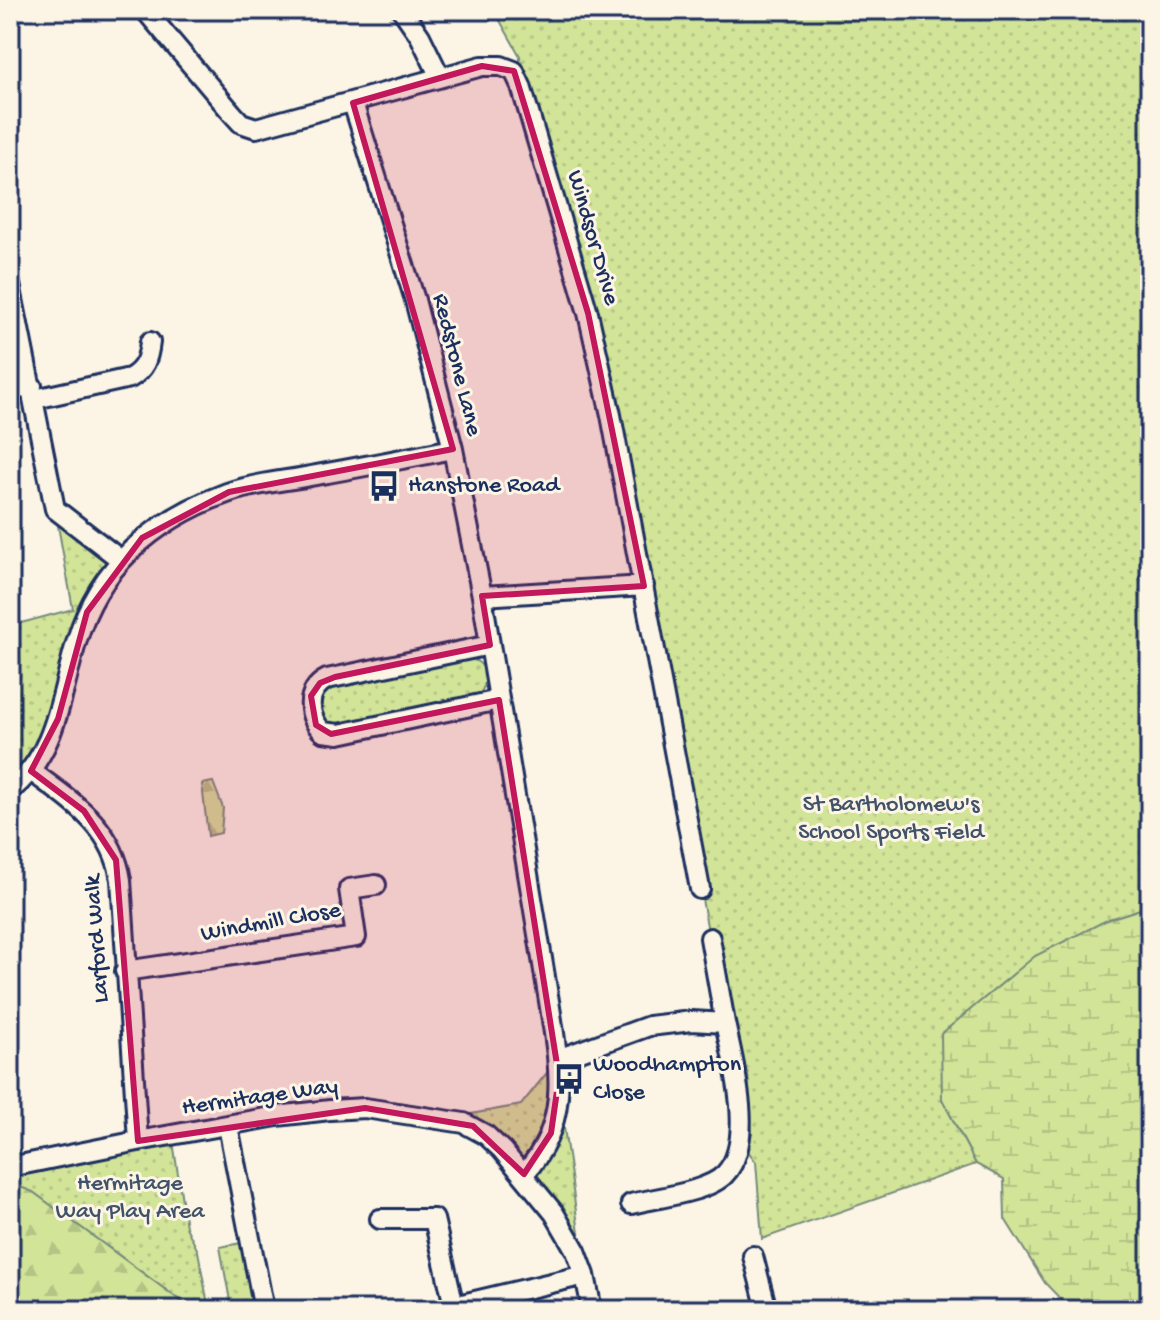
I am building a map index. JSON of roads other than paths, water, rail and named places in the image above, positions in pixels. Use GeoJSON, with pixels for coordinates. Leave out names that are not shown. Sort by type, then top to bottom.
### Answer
{"type":"FeatureCollection","features":[{"type":"Feature","properties":{"kind":"street","name":"Windsor Drive"},"geometry":{"type":"LineString","coordinates":[[145,10],[232,113],[248,127],[256,128],[353,103],[482,66],[501,66],[514,71],[588,313],[611,415],[700,889]]}},
{"type":"Feature","properties":{"kind":"street"},"geometry":{"type":"LineString","coordinates":[[402,10],[420,36],[440,77]]}},
{"type":"Feature","properties":{"kind":"street","name":"Redstone Lane"},"geometry":{"type":"LineString","coordinates":[[353,103],[415,300],[453,449],[482,596],[558,1059],[556,1118],[537,1160],[524,1174]]}},
{"type":"Feature","properties":{"kind":"street"},"geometry":{"type":"LineString","coordinates":[[10,284],[55,509],[121,560]]}},
{"type":"Feature","properties":{"kind":"street"},"geometry":{"type":"LineString","coordinates":[[10,391],[33,393],[130,378],[142,371],[150,342]]}},
{"type":"Feature","properties":{"kind":"street"},"geometry":{"type":"LineString","coordinates":[[10,791],[42,756],[58,719],[72,656],[87,612],[121,560],[142,538],[167,520],[229,492],[453,449]]}},
{"type":"Feature","properties":{"kind":"street"},"geometry":{"type":"LineString","coordinates":[[482,596],[644,586]]}},
{"type":"Feature","properties":{"kind":"street"},"geometry":{"type":"LineString","coordinates":[[490,645],[327,679],[311,696],[311,715],[323,732],[339,734],[499,700]]}},
{"type":"Feature","properties":{"kind":"street","name":"Larford Walk"},"geometry":{"type":"LineString","coordinates":[[31,771],[84,811],[112,847],[121,880],[138,1141]]}},
{"type":"Feature","properties":{"kind":"street","name":"Windmill Close"},"geometry":{"type":"LineString","coordinates":[[125,971],[356,937],[349,889],[376,885]]}},
{"type":"Feature","properties":{"kind":"street"},"geometry":{"type":"LineString","coordinates":[[631,1204],[707,1186],[725,1175],[737,1155],[741,1128],[739,1102],[710,938]]}},
{"type":"Feature","properties":{"kind":"street"},"geometry":{"type":"LineString","coordinates":[[558,1059],[649,1026],[692,1021],[725,1023]]}},
{"type":"Feature","properties":{"kind":"street","name":"Hermitage Way"},"geometry":{"type":"LineString","coordinates":[[10,1167],[138,1141],[330,1110],[365,1108],[427,1115],[473,1126],[486,1135],[524,1174],[554,1213],[576,1251],[585,1275]]}},
{"type":"Feature","properties":{"kind":"street"},"geometry":{"type":"LineString","coordinates":[[228,1126],[264,1310]]}},
{"type":"Feature","properties":{"kind":"street"},"geometry":{"type":"LineString","coordinates":[[380,1219],[434,1219],[454,1306],[585,1275],[592,1310]]}},
{"type":"Feature","properties":{"kind":"street"},"geometry":{"type":"LineString","coordinates":[[753,1256],[767,1310]]}},
{"type":"Feature","properties":{"kind":"place","name":"Hanstone Road"},"geometry":{"type":"Point","coordinates":[384,486]}},
{"type":"Feature","properties":{"kind":"place","name":"Woodhampton Close"},"geometry":{"type":"Point","coordinates":[569,1079]}},
{"type":"Feature","properties":{"kind":"park label","name":"St Bartholomew's School Sports Field"},"geometry":{"type":"Point","coordinates":[891,819]}},
{"type":"Feature","properties":{"kind":"park label","name":"Hermitage Way Play Area"},"geometry":{"type":"Point","coordinates":[130,1198]}}]}
